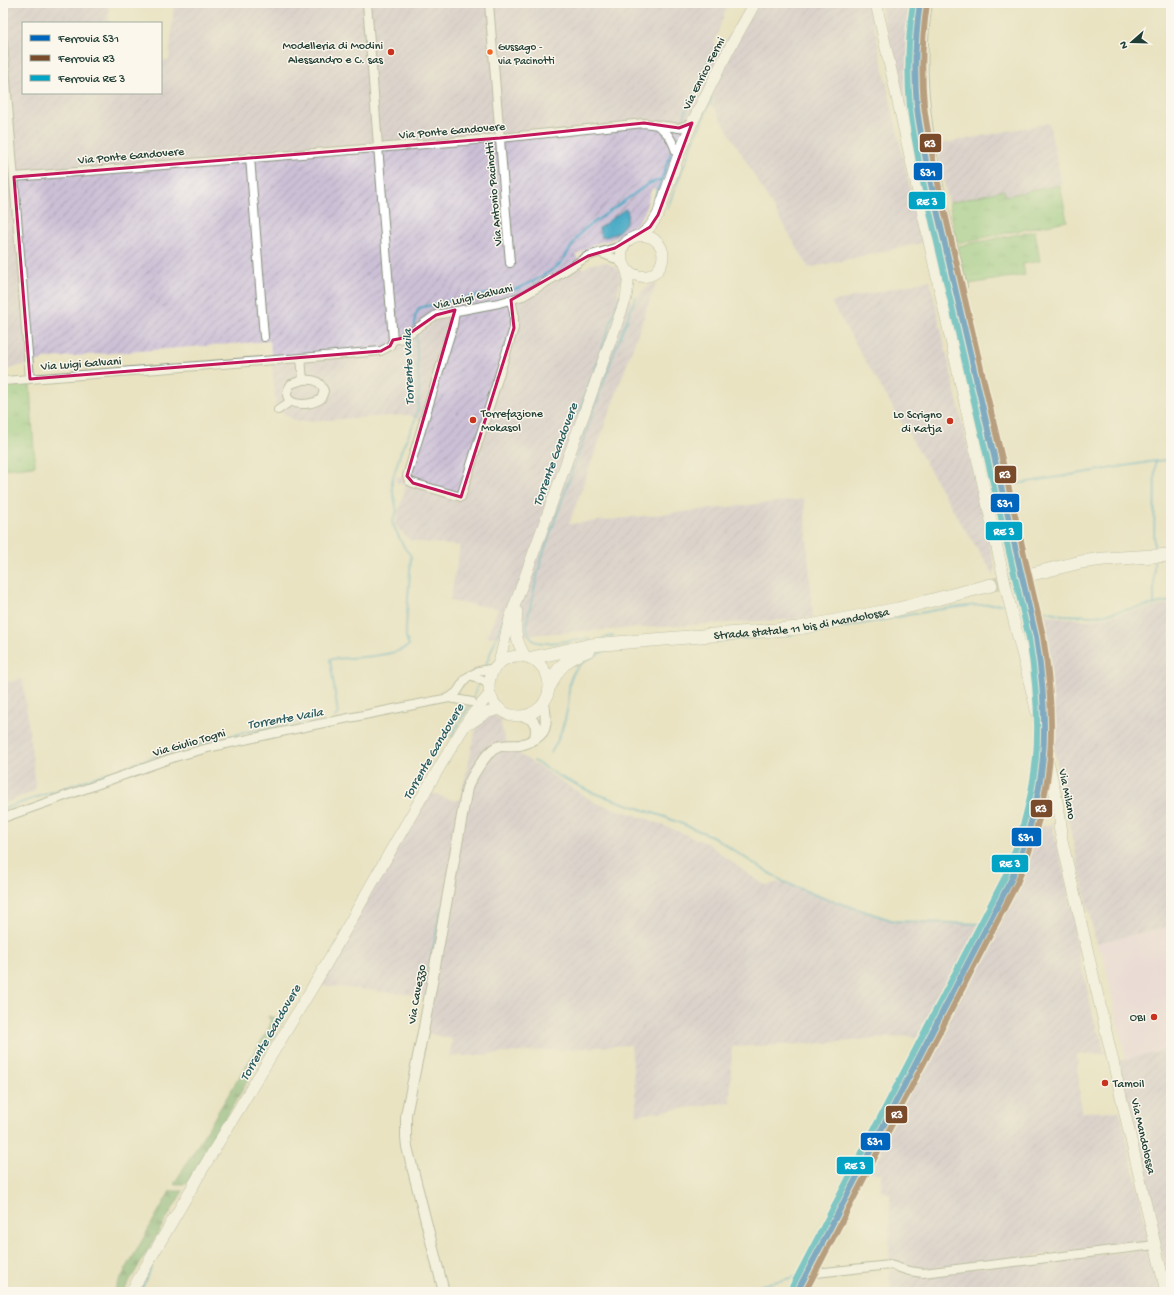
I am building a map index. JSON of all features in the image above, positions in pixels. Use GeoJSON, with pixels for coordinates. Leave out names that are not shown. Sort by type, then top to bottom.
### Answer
{"type":"FeatureCollection","features":[{"type":"Feature","properties":{"kind":"main road","name":"Via Enrico Fermi"},"geometry":{"type":"LineString","coordinates":[[658,215],[678,157],[692,123],[728,51],[755,3]]}},
{"type":"Feature","properties":{"kind":"main road","name":"Via Milano"},"geometry":{"type":"LineString","coordinates":[[876,3],[1024,667],[1032,714],[1055,814],[1062,833],[1086,940]]}},
{"type":"Feature","properties":{"kind":"main road"},"geometry":{"type":"LineString","coordinates":[[626,298],[625,268],[621,257],[622,249],[626,242],[633,237],[640,235],[650,227],[658,215]]}},
{"type":"Feature","properties":{"kind":"main road"},"geometry":{"type":"LineString","coordinates":[[131,1292],[208,1160],[320,975],[399,836],[488,687],[510,618],[626,298],[639,283],[660,267],[663,259],[658,229],[658,215]]}},
{"type":"Feature","properties":{"kind":"main road"},"geometry":{"type":"LineString","coordinates":[[640,235],[655,239],[660,245]]}},
{"type":"Feature","properties":{"kind":"main road"},"geometry":{"type":"LineString","coordinates":[[625,268],[634,275],[641,277],[649,276]]}},
{"type":"Feature","properties":{"kind":"main road"},"geometry":{"type":"LineString","coordinates":[[1032,574],[1074,564],[1104,559],[1171,555]]}},
{"type":"Feature","properties":{"kind":"main road","name":"Strada statale 11 bis di Mandolossa"},"geometry":{"type":"LineString","coordinates":[[529,657],[591,645],[798,628],[891,610],[991,585]]}},
{"type":"Feature","properties":{"kind":"main road"},"geometry":{"type":"LineString","coordinates":[[488,687],[494,702],[500,709],[513,715],[524,716],[533,713],[544,704],[549,692],[550,685],[546,670],[541,664],[529,657],[518,645],[516,638],[518,598]]}},
{"type":"Feature","properties":{"kind":"main road","name":"Strada statale 11 bis di Mandolossa"},"geometry":{"type":"LineString","coordinates":[[550,685],[556,672],[563,663],[583,652],[608,644]]}},
{"type":"Feature","properties":{"kind":"main road"},"geometry":{"type":"LineString","coordinates":[[494,667],[516,655],[529,657]]}},
{"type":"Feature","properties":{"kind":"main road"},"geometry":{"type":"LineString","coordinates":[[463,730],[470,723],[486,713],[500,709]]}},
{"type":"Feature","properties":{"kind":"main road","name":"Via Mandolossa"},"geometry":{"type":"LineString","coordinates":[[1086,940],[1166,1292]]}},
{"type":"Feature","properties":{"kind":"street"},"geometry":{"type":"LineString","coordinates":[[367,3],[393,340]]}},
{"type":"Feature","properties":{"kind":"street","name":"Via Antonio Pacinotti"},"geometry":{"type":"LineString","coordinates":[[489,3],[510,263]]}},
{"type":"Feature","properties":{"kind":"street"},"geometry":{"type":"LineString","coordinates":[[928,3],[924,23],[924,85],[930,141],[963,286]]}},
{"type":"Feature","properties":{"kind":"street","name":"Via Luigi Galvani"},"geometry":{"type":"LineString","coordinates":[[3,43],[30,379],[381,351],[390,346],[393,340],[403,338],[428,319],[440,314],[511,300],[523,296],[588,256],[615,248],[626,242]]}},
{"type":"Feature","properties":{"kind":"street","name":"Via Ponte Gandovere"},"geometry":{"type":"LineString","coordinates":[[14,177],[500,138],[644,123],[679,128],[692,123]]}},
{"type":"Feature","properties":{"kind":"street"},"geometry":{"type":"LineString","coordinates":[[656,124],[665,130],[672,141],[678,157]]}},
{"type":"Feature","properties":{"kind":"street"},"geometry":{"type":"LineString","coordinates":[[250,158],[264,337]]}},
{"type":"Feature","properties":{"kind":"street"},"geometry":{"type":"LineString","coordinates":[[601,253],[616,259],[625,268]]}},
{"type":"Feature","properties":{"kind":"street"},"geometry":{"type":"LineString","coordinates":[[455,311],[453,325],[407,476],[409,481],[412,483],[461,497],[514,328],[514,313],[511,300]]}},
{"type":"Feature","properties":{"kind":"street"},"geometry":{"type":"LineString","coordinates":[[301,358],[302,380]]}},
{"type":"Feature","properties":{"kind":"street"},"geometry":{"type":"LineString","coordinates":[[3,381],[30,379]]}},
{"type":"Feature","properties":{"kind":"street"},"geometry":{"type":"LineString","coordinates":[[311,379],[319,383],[324,391],[321,399],[314,403],[305,404],[295,404],[291,401],[288,397],[288,387],[295,381],[302,380],[311,379]]}},
{"type":"Feature","properties":{"kind":"street"},"geometry":{"type":"LineString","coordinates":[[278,410],[291,401]]}},
{"type":"Feature","properties":{"kind":"street"},"geometry":{"type":"LineString","coordinates":[[449,698],[457,692],[466,678],[479,671],[494,667]]}},
{"type":"Feature","properties":{"kind":"street"},"geometry":{"type":"LineString","coordinates":[[471,675],[488,687]]}},
{"type":"Feature","properties":{"kind":"street"},"geometry":{"type":"LineString","coordinates":[[449,698],[468,701]]}},
{"type":"Feature","properties":{"kind":"street","name":"Via Giulio Togni"},"geometry":{"type":"LineString","coordinates":[[3,818],[183,755],[212,747],[449,698]]}},
{"type":"Feature","properties":{"kind":"street"},"geometry":{"type":"LineString","coordinates":[[535,739],[541,734],[545,727],[544,704]]}},
{"type":"Feature","properties":{"kind":"street"},"geometry":{"type":"LineString","coordinates":[[524,716],[533,719],[536,725],[535,739]]}},
{"type":"Feature","properties":{"kind":"street","name":"Via Cavezzo"},"geometry":{"type":"LineString","coordinates":[[444,1292],[407,1147],[406,1115],[424,1027],[467,788],[493,749],[500,746],[520,745],[535,739]]}},
{"type":"Feature","properties":{"kind":"street"},"geometry":{"type":"LineString","coordinates":[[803,1292],[811,1276],[816,1273],[890,1265],[908,1271],[923,1273],[1156,1245]]}},
{"type":"Feature","properties":{"kind":"highlighted area"},"geometry":{"type":"Polygon","coordinates":[[[644,123],[679,128],[692,123],[658,215],[650,227],[615,248],[588,256],[511,300],[514,328],[461,497],[413,483],[407,476],[455,310],[436,315],[403,338],[393,340],[390,346],[381,351],[30,379],[14,177],[500,138],[644,123]]]}},
{"type":"Feature","properties":{"kind":"shaded area"},"geometry":{"type":"Polygon","coordinates":[[[3,3],[109,3],[109,22],[22,22],[22,94],[162,94],[162,60],[169,60],[174,3],[728,3],[714,44],[722,48],[748,3],[869,3],[922,243],[809,268],[715,109],[702,99],[665,191],[652,188],[644,213],[637,223],[625,233],[610,240],[594,244],[576,255],[583,269],[591,264],[606,262],[618,269],[622,277],[617,294],[635,302],[642,291],[657,281],[569,524],[804,499],[813,618],[487,637],[498,609],[450,601],[460,546],[413,541],[408,539],[395,525],[406,485],[396,482],[397,476],[404,478],[421,421],[409,415],[297,422],[276,408],[270,341],[48,358],[3,371],[3,3]]]}},
{"type":"Feature","properties":{"kind":"shaded area"},"geometry":{"type":"Polygon","coordinates":[[[880,3],[918,3],[913,44],[913,81],[916,116],[908,118],[880,3]]]}},
{"type":"Feature","properties":{"kind":"shaded area"},"geometry":{"type":"Polygon","coordinates":[[[1049,123],[1062,184],[1005,196],[1003,191],[949,203],[935,145],[1049,123]]]}},
{"type":"Feature","properties":{"kind":"shaded area"},"geometry":{"type":"Polygon","coordinates":[[[930,280],[995,568],[994,575],[962,525],[831,302],[930,280]]]}},
{"type":"Feature","properties":{"kind":"shaded area"},"geometry":{"type":"Polygon","coordinates":[[[1169,604],[1171,656],[1171,926],[1096,943],[1066,811],[1053,742],[1047,676],[1035,612],[1059,617],[1090,620],[1169,604]]]}},
{"type":"Feature","properties":{"kind":"shaded area"},"geometry":{"type":"Polygon","coordinates":[[[23,679],[36,788],[33,792],[3,804],[3,683],[23,679]]]}},
{"type":"Feature","properties":{"kind":"shaded area"},"geometry":{"type":"Polygon","coordinates":[[[493,714],[501,720],[502,731],[508,747],[596,803],[645,818],[707,843],[765,885],[783,882],[817,896],[894,922],[980,925],[922,1039],[909,1036],[829,1043],[732,1047],[730,1102],[637,1115],[631,1045],[449,1057],[452,1039],[425,1033],[432,997],[319,985],[428,792],[452,800],[460,800],[478,720],[493,714]]]}},
{"type":"Feature","properties":{"kind":"shaded area"},"geometry":{"type":"Polygon","coordinates":[[[1052,824],[1077,928],[1074,932],[1097,1032],[1100,1032],[1105,1054],[1077,1055],[1081,1112],[1120,1111],[1150,1243],[926,1269],[911,1269],[889,1261],[890,1193],[881,1192],[881,1174],[867,1171],[1017,881],[1036,827],[1052,824]]]}},
{"type":"Feature","properties":{"kind":"shaded area"},"geometry":{"type":"Polygon","coordinates":[[[1171,926],[1171,1049],[1126,1059],[1102,951],[1098,950],[1096,943],[1171,926]]]}},
{"type":"Feature","properties":{"kind":"shaded area"},"geometry":{"type":"Polygon","coordinates":[[[1171,1049],[1171,1292],[1118,1061],[1171,1049]]]}},
{"type":"Feature","properties":{"kind":"shaded area"},"geometry":{"type":"Polygon","coordinates":[[[1152,1249],[1161,1292],[891,1292],[889,1269],[912,1275],[1152,1249]]]}},
{"type":"Feature","properties":{"kind":"green space"},"geometry":{"type":"Polygon","coordinates":[[[1060,185],[1067,221],[957,243],[949,203],[1004,190],[1005,196],[1060,185]]]}},
{"type":"Feature","properties":{"kind":"green space"},"geometry":{"type":"Polygon","coordinates":[[[1035,231],[1040,261],[1023,264],[1025,275],[969,284],[965,280],[958,246],[1035,231]]]}},
{"type":"Feature","properties":{"kind":"green space"},"geometry":{"type":"Polygon","coordinates":[[[30,384],[35,466],[3,469],[3,386],[30,384]]]}},
{"type":"Feature","properties":{"kind":"green space"},"geometry":{"type":"Polygon","coordinates":[[[268,1016],[284,1019],[187,1184],[174,1184],[266,1033],[271,1023],[268,1016]]]}},
{"type":"Feature","properties":{"kind":"green space"},"geometry":{"type":"Polygon","coordinates":[[[170,1191],[183,1191],[123,1292],[113,1292],[170,1191]]]}},
{"type":"Feature","properties":{"kind":"water"},"geometry":{"type":"Polygon","coordinates":[[[625,209],[627,210],[628,215],[627,220],[621,229],[612,235],[601,237],[599,228],[625,209]]]}},
{"type":"Feature","properties":{"kind":"waterway","name":"Torrente Gandovere"},"geometry":{"type":"LineString","coordinates":[[683,121],[686,110],[712,54]]}},
{"type":"Feature","properties":{"kind":"waterway"},"geometry":{"type":"LineString","coordinates":[[667,209],[712,98]]}},
{"type":"Feature","properties":{"kind":"waterway","name":"Torrente Gandovere"},"geometry":{"type":"LineString","coordinates":[[649,214],[671,153]]}},
{"type":"Feature","properties":{"kind":"waterway","name":"Torrente Vaila"},"geometry":{"type":"LineString","coordinates":[[415,326],[415,317],[419,308],[448,301],[516,289],[532,282],[554,269],[561,263],[581,232],[648,184],[662,179]]}},
{"type":"Feature","properties":{"kind":"waterway","name":"Torrente Gandovere"},"geometry":{"type":"LineString","coordinates":[[578,416],[621,294]]}},
{"type":"Feature","properties":{"kind":"waterway"},"geometry":{"type":"LineString","coordinates":[[590,639],[546,643],[536,642],[529,635],[527,621],[541,560],[615,350],[636,297]]}},
{"type":"Feature","properties":{"kind":"waterway","name":"Torrente Vaila"},"geometry":{"type":"LineString","coordinates":[[335,717],[338,714],[330,659],[383,654],[403,649],[409,645],[406,638],[406,628],[411,556],[404,547],[392,523],[397,511],[392,481],[401,451],[414,423],[418,407],[419,392],[416,333]]}},
{"type":"Feature","properties":{"kind":"waterway"},"geometry":{"type":"LineString","coordinates":[[971,385],[993,488]]}},
{"type":"Feature","properties":{"kind":"waterway"},"geometry":{"type":"LineString","coordinates":[[1010,485],[1169,460]]}},
{"type":"Feature","properties":{"kind":"waterway"},"geometry":{"type":"LineString","coordinates":[[1154,552],[1155,461]]}},
{"type":"Feature","properties":{"kind":"waterway"},"geometry":{"type":"LineString","coordinates":[[1154,561],[1154,605]]}},
{"type":"Feature","properties":{"kind":"waterway"},"geometry":{"type":"LineString","coordinates":[[1035,608],[1063,615],[1095,616],[1171,601]]}},
{"type":"Feature","properties":{"kind":"waterway"},"geometry":{"type":"LineString","coordinates":[[806,633],[952,608],[1002,604]]}},
{"type":"Feature","properties":{"kind":"waterway","name":"Torrente Gandovere"},"geometry":{"type":"LineString","coordinates":[[485,667],[508,608]]}},
{"type":"Feature","properties":{"kind":"waterway"},"geometry":{"type":"LineString","coordinates":[[703,642],[792,635]]}},
{"type":"Feature","properties":{"kind":"waterway"},"geometry":{"type":"LineString","coordinates":[[603,638],[613,636]]}},
{"type":"Feature","properties":{"kind":"waterway"},"geometry":{"type":"LineString","coordinates":[[551,753],[560,736],[564,724],[568,706],[570,681],[573,673],[581,664],[607,650]]}},
{"type":"Feature","properties":{"kind":"waterway","name":"Torrente Gandovere"},"geometry":{"type":"LineString","coordinates":[[472,701],[479,682]]}},
{"type":"Feature","properties":{"kind":"waterway","name":"Torrente Gandovere"},"geometry":{"type":"LineString","coordinates":[[451,737],[470,704]]}},
{"type":"Feature","properties":{"kind":"waterway","name":"Torrente Vaila"},"geometry":{"type":"LineString","coordinates":[[3,809],[159,755],[251,731],[322,719]]}},
{"type":"Feature","properties":{"kind":"waterway"},"geometry":{"type":"LineString","coordinates":[[534,761],[559,776],[591,792],[665,817],[714,837],[784,882],[818,896],[894,921],[983,924]]}},
{"type":"Feature","properties":{"kind":"waterway"},"geometry":{"type":"LineString","coordinates":[[429,971],[441,906]]}},
{"type":"Feature","properties":{"kind":"waterway"},"geometry":{"type":"LineString","coordinates":[[140,1292],[152,1266]]}},
{"type":"Feature","properties":{"kind":"waterway"},"geometry":{"type":"LineString","coordinates":[[816,1277],[831,1275]]}},
{"type":"Feature","properties":{"kind":"waterway"},"geometry":{"type":"LineString","coordinates":[[732,1292],[799,1276]]}},
{"type":"Feature","properties":{"kind":"tunnel"},"geometry":{"type":"LineString","coordinates":[[991,585],[1032,574]]}},
{"type":"Feature","properties":{"kind":"rail line","name":"S31"},"geometry":{"type":"LineString","coordinates":[[797,1292],[1011,880],[1032,818],[1039,789],[1043,760],[1043,702],[1041,670],[1036,637],[927,167],[919,122],[915,68],[920,3]]}},
{"type":"Feature","properties":{"kind":"rail line","name":"R3"},"geometry":{"type":"LineString","coordinates":[[805,1292],[1017,883],[1039,820],[1050,761],[1050,702],[1048,670],[1043,636],[934,166],[926,120],[922,67],[927,4]]}},
{"type":"Feature","properties":{"kind":"transit line"},"geometry":{"type":"LineString","coordinates":[[791,1289],[1005,877],[1017,846],[1026,816],[1036,759],[1036,702],[1034,671],[1029,638],[920,169],[912,123],[908,69],[913,3]]}},
{"type":"Feature","properties":{"kind":"place","name":"Modelleria di Modini Alessandro e C. sas"},"geometry":{"type":"Point","coordinates":[391,52]}},
{"type":"Feature","properties":{"kind":"place","name":"Gussago - via Pacinotti"},"geometry":{"type":"Point","coordinates":[490,52]}},
{"type":"Feature","properties":{"kind":"place","name":"Torrefazione Mokasol"},"geometry":{"type":"Point","coordinates":[473,420]}},
{"type":"Feature","properties":{"kind":"place","name":"Lo Scrigno di Katja"},"geometry":{"type":"Point","coordinates":[950,421]}},
{"type":"Feature","properties":{"kind":"place","name":"OBI"},"geometry":{"type":"Point","coordinates":[1154,1017]}},
{"type":"Feature","properties":{"kind":"place","name":"Tamoil"},"geometry":{"type":"Point","coordinates":[1105,1083]}}]}
